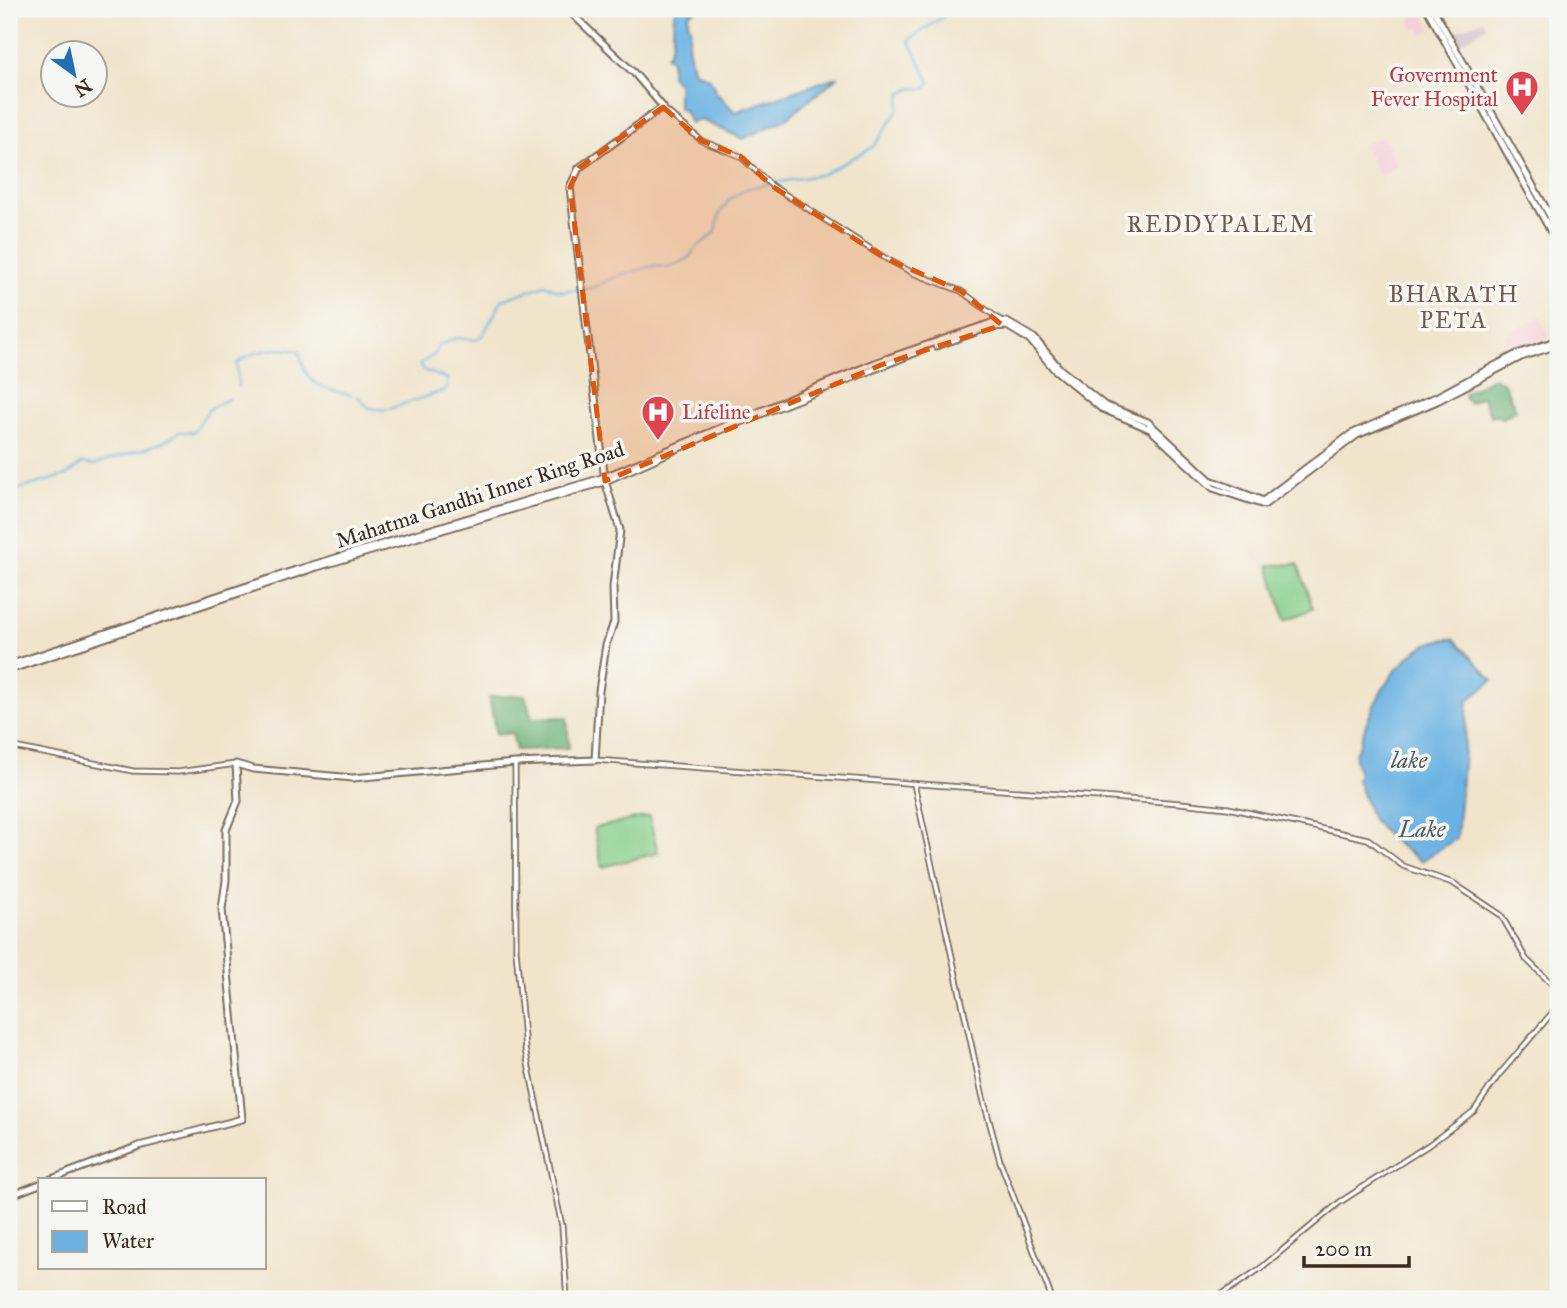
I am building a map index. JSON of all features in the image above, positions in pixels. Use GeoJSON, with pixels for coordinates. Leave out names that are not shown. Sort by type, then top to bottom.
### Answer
{"type":"FeatureCollection","features":[{"type":"Feature","properties":{"kind":"main road"},"geometry":{"type":"LineString","coordinates":[[54,1178],[136,1147],[242,1119],[222,909],[226,880],[225,833],[237,805],[236,764],[253,769],[353,778],[515,763],[595,760],[601,678],[606,646],[614,622],[613,587],[620,530],[605,479],[584,284],[570,187],[579,168],[663,107],[635,74],[567,9]]}},
{"type":"Feature","properties":{"kind":"main road"},"geometry":{"type":"LineString","coordinates":[[1427,9],[1558,244]]}},
{"type":"Feature","properties":{"kind":"main road"},"geometry":{"type":"LineString","coordinates":[[1433,9],[1558,230]]}},
{"type":"Feature","properties":{"kind":"main road"},"geometry":{"type":"LineString","coordinates":[[1001,323],[1030,340],[1053,368],[1101,408],[1150,429],[1199,478],[1221,492],[1264,505],[1356,431],[1438,396],[1517,354],[1558,340]]}},
{"type":"Feature","properties":{"kind":"main road","name":"Mahatma Gandhi Inner Ring Road"},"geometry":{"type":"LineString","coordinates":[[9,668],[317,567],[605,479],[881,365],[1001,323]]}},
{"type":"Feature","properties":{"kind":"main road"},"geometry":{"type":"LineString","coordinates":[[1309,469],[1357,435],[1437,401],[1521,357],[1558,345]]}},
{"type":"Feature","properties":{"kind":"main road"},"geometry":{"type":"LineString","coordinates":[[9,1196],[38,1185]]}},
{"type":"Feature","properties":{"kind":"street"},"geometry":{"type":"LineString","coordinates":[[663,107],[702,141],[740,156],[772,186],[885,258],[913,273],[961,291],[1001,323]]}},
{"type":"Feature","properties":{"kind":"street"},"geometry":{"type":"LineString","coordinates":[[9,746],[133,771],[178,772],[236,764]]}},
{"type":"Feature","properties":{"kind":"street"},"geometry":{"type":"LineString","coordinates":[[595,760],[774,771],[1228,808],[1368,839],[1403,866],[1453,883],[1502,915],[1526,959],[1558,990]]}},
{"type":"Feature","properties":{"kind":"street"},"geometry":{"type":"LineString","coordinates":[[515,763],[516,950],[525,1049],[562,1226],[566,1299]]}},
{"type":"Feature","properties":{"kind":"street"},"geometry":{"type":"LineString","coordinates":[[914,784],[983,1098],[1000,1161],[1052,1299]]}},
{"type":"Feature","properties":{"kind":"street"},"geometry":{"type":"LineString","coordinates":[[1215,1299],[1261,1268],[1340,1202],[1430,1144],[1474,1111],[1498,1076],[1558,1006]]}},
{"type":"Feature","properties":{"kind":"highlighted area"},"geometry":{"type":"Polygon","coordinates":[[[663,107],[702,141],[740,156],[772,186],[885,258],[961,291],[1002,325],[881,365],[605,481],[570,187],[579,168],[663,107]]]}},
{"type":"Feature","properties":{"kind":"shaded area"},"geometry":{"type":"Polygon","coordinates":[[[1422,11],[1432,30],[1421,35],[1420,27],[1413,30],[1411,20],[1422,11]]]}},
{"type":"Feature","properties":{"kind":"shaded area"},"geometry":{"type":"Polygon","coordinates":[[[1483,20],[1486,27],[1460,43],[1453,32],[1483,20]]]}},
{"type":"Feature","properties":{"kind":"shaded area"},"geometry":{"type":"Polygon","coordinates":[[[1383,136],[1397,167],[1378,176],[1364,144],[1383,136]]]}},
{"type":"Feature","properties":{"kind":"shaded area"},"geometry":{"type":"Polygon","coordinates":[[[1540,316],[1550,337],[1517,350],[1505,336],[1540,316]]]}},
{"type":"Feature","properties":{"kind":"green space"},"geometry":{"type":"Polygon","coordinates":[[[1495,377],[1504,384],[1516,410],[1502,418],[1494,414],[1491,416],[1482,397],[1469,403],[1465,399],[1464,393],[1495,377]]]}},
{"type":"Feature","properties":{"kind":"green space"},"geometry":{"type":"Polygon","coordinates":[[[1298,564],[1313,609],[1285,620],[1269,565],[1298,564]]]}},
{"type":"Feature","properties":{"kind":"green space"},"geometry":{"type":"Polygon","coordinates":[[[525,695],[532,718],[567,717],[569,748],[516,750],[512,733],[496,735],[489,697],[525,695]]]}},
{"type":"Feature","properties":{"kind":"green space"},"geometry":{"type":"Polygon","coordinates":[[[649,816],[658,853],[602,867],[594,828],[649,816]]]}},
{"type":"Feature","properties":{"kind":"water"},"geometry":{"type":"Polygon","coordinates":[[[675,9],[698,9],[689,14],[688,22],[691,28],[688,45],[693,70],[710,79],[716,92],[735,112],[839,76],[786,119],[743,139],[701,120],[690,123],[684,110],[678,108],[678,83],[671,76],[671,59],[666,56],[673,39],[675,9]]]}},
{"type":"Feature","properties":{"kind":"water","name":"lake"},"geometry":{"type":"Polygon","coordinates":[[[1454,639],[1493,680],[1468,701],[1457,838],[1421,861],[1390,839],[1372,819],[1357,780],[1359,773],[1355,753],[1380,694],[1404,661],[1419,649],[1436,641],[1454,639]]]}},
{"type":"Feature","properties":{"kind":"waterway"},"geometry":{"type":"LineString","coordinates":[[357,396],[369,408],[386,410],[446,390],[448,379],[425,371],[420,364],[435,354],[439,345],[457,338],[476,340],[483,335],[502,300],[545,285],[561,291],[592,288],[623,274],[654,266],[669,267],[688,259],[695,249],[716,232],[719,215],[730,199],[748,188],[823,174],[873,147],[899,109],[901,94],[913,88],[925,89],[930,82],[909,40],[944,16],[965,9]]}},
{"type":"Feature","properties":{"kind":"waterway"},"geometry":{"type":"LineString","coordinates":[[238,387],[237,363],[244,358],[274,349],[290,350],[299,351],[306,372],[315,383],[351,395]]}},
{"type":"Feature","properties":{"kind":"waterway"},"geometry":{"type":"LineString","coordinates":[[9,492],[67,475],[83,463],[94,465],[164,442],[179,432],[194,432],[209,409],[230,398]]}},
{"type":"Feature","properties":{"kind":"place","name":"Government Fever Hospital"},"geometry":{"type":"Point","coordinates":[1522,117]}},
{"type":"Feature","properties":{"kind":"place","name":"Lifeline"},"geometry":{"type":"Point","coordinates":[658,442]}},
{"type":"Feature","properties":{"kind":"district","name":"REDDYPALEM"},"geometry":{"type":"Point","coordinates":[1221,224]}},
{"type":"Feature","properties":{"kind":"district","name":"BHARATH PETA"},"geometry":{"type":"Point","coordinates":[1454,307]}},
{"type":"Feature","properties":{"kind":"water label","name":"Lake"},"geometry":{"type":"Point","coordinates":[1422,829]}}]}
